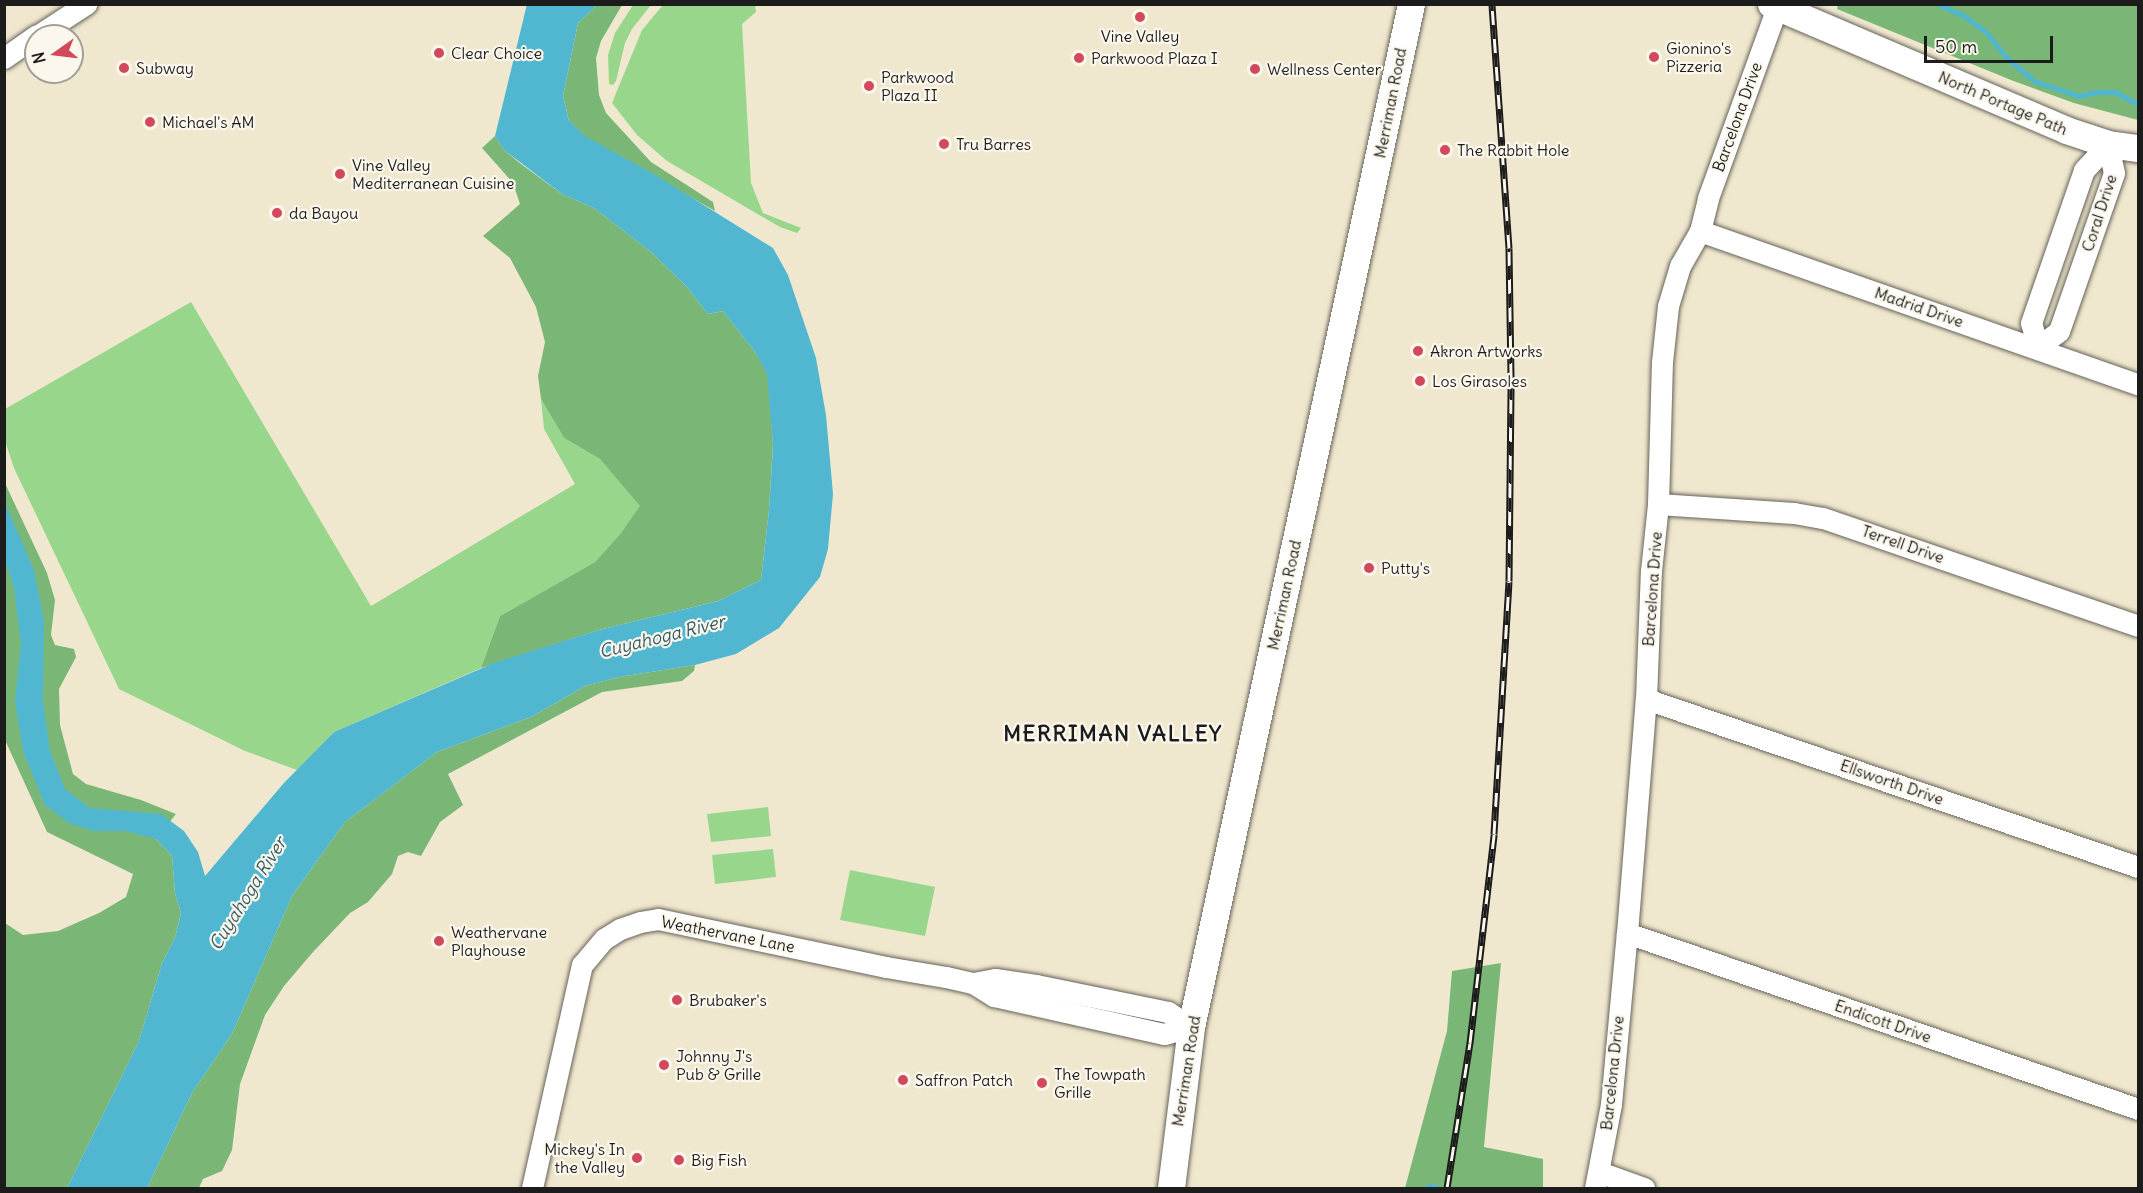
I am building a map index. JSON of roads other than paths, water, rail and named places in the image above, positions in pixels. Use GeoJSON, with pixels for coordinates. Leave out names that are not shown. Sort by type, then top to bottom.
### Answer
{"type":"FeatureCollection","features":[{"type":"Feature","properties":{"kind":"main road","name":"North Portage Path"},"geometry":{"type":"LineString","coordinates":[[1774,6],[2066,130],[2108,144],[2139,148]]}},
{"type":"Feature","properties":{"kind":"main road","name":"Merriman Road"},"geometry":{"type":"LineString","coordinates":[[1171,1188],[1191,1027],[1219,906],[1344,305],[1376,170],[1409,7]]}},
{"type":"Feature","properties":{"kind":"street"},"geometry":{"type":"LineString","coordinates":[[55,24],[86,4]]}},
{"type":"Feature","properties":{"kind":"street","name":"Barcelona Drive"},"geometry":{"type":"LineString","coordinates":[[1597,1180],[1611,1104],[1627,933],[1646,699],[1651,571],[1658,504],[1662,362],[1668,306],[1680,266],[1700,231],[1708,198],[1774,6]]}},
{"type":"Feature","properties":{"kind":"street"},"geometry":{"type":"LineString","coordinates":[[4,58],[24,44]]}},
{"type":"Feature","properties":{"kind":"street","name":"Coral Drive"},"geometry":{"type":"LineString","coordinates":[[2108,144],[2114,173],[2059,331],[2038,347],[2031,323],[2084,170],[2108,144]]}},
{"type":"Feature","properties":{"kind":"street","name":"Madrid Drive"},"geometry":{"type":"LineString","coordinates":[[1700,231],[2139,384]]}},
{"type":"Feature","properties":{"kind":"street","name":"Terrell Drive"},"geometry":{"type":"LineString","coordinates":[[1658,504],[1794,513],[1823,518],[2139,626]]}},
{"type":"Feature","properties":{"kind":"street","name":"Ellsworth Drive"},"geometry":{"type":"LineString","coordinates":[[1646,699],[2139,867]]}},
{"type":"Feature","properties":{"kind":"street","name":"Weathervane Lane"},"geometry":{"type":"LineString","coordinates":[[532,1188],[582,965],[604,939],[620,929],[658,919],[973,983],[994,996],[1022,992],[1087,1006],[1164,1034],[1191,1027]]}},
{"type":"Feature","properties":{"kind":"street","name":"Endicott Drive"},"geometry":{"type":"LineString","coordinates":[[1627,933],[2139,1109]]}},
{"type":"Feature","properties":{"kind":"street"},"geometry":{"type":"LineString","coordinates":[[1597,1180],[1644,1188]]}},
{"type":"Feature","properties":{"kind":"water","name":"Cuyahoga River"},"geometry":{"type":"Polygon","coordinates":[[[527,4],[597,5],[578,23],[563,96],[569,121],[585,136],[657,176],[773,248],[788,275],[816,358],[826,415],[833,494],[828,549],[820,577],[779,628],[736,654],[695,665],[619,677],[585,686],[531,717],[437,752],[345,822],[292,896],[232,1034],[192,1093],[147,1188],[67,1188],[139,1041],[162,963],[175,938],[181,913],[175,893],[172,856],[156,839],[125,831],[93,831],[69,823],[45,805],[23,751],[15,701],[21,644],[14,588],[5,561],[5,503],[34,570],[44,621],[43,701],[50,751],[65,789],[90,808],[161,814],[184,831],[198,852],[205,876],[283,784],[334,732],[494,663],[599,630],[718,601],[761,580],[773,446],[767,374],[755,352],[723,311],[708,314],[687,287],[651,252],[594,208],[562,194],[504,150],[495,136],[527,4]]]}},
{"type":"Feature","properties":{"kind":"waterway"},"geometry":{"type":"LineString","coordinates":[[1938,4],[1964,16],[1985,31],[2008,59],[2034,81],[2079,96],[2097,92],[2115,92],[2138,104]]}},
{"type":"Feature","properties":{"kind":"waterway"},"geometry":{"type":"LineString","coordinates":[[1426,1188],[1436,1187]]}},
{"type":"Feature","properties":{"kind":"railway"},"geometry":{"type":"LineString","coordinates":[[1447,1188],[1470,1043],[1494,834],[1509,581],[1511,377],[1509,248],[1492,4]]}},
{"type":"Feature","properties":{"kind":"place","name":"Vine Valley"},"geometry":{"type":"Point","coordinates":[1140,17]}},
{"type":"Feature","properties":{"kind":"place","name":"Clear Choice"},"geometry":{"type":"Point","coordinates":[439,53]}},
{"type":"Feature","properties":{"kind":"place","name":"Gionino's Pizzeria"},"geometry":{"type":"Point","coordinates":[1654,57]}},
{"type":"Feature","properties":{"kind":"place","name":"Parkwood Plaza I"},"geometry":{"type":"Point","coordinates":[1079,58]}},
{"type":"Feature","properties":{"kind":"place","name":"Subway"},"geometry":{"type":"Point","coordinates":[124,68]}},
{"type":"Feature","properties":{"kind":"place","name":"Wellness Center"},"geometry":{"type":"Point","coordinates":[1255,69]}},
{"type":"Feature","properties":{"kind":"place","name":"Parkwood Plaza II"},"geometry":{"type":"Point","coordinates":[869,86]}},
{"type":"Feature","properties":{"kind":"place","name":"Michael's AM"},"geometry":{"type":"Point","coordinates":[150,122]}},
{"type":"Feature","properties":{"kind":"place","name":"Tru Barres"},"geometry":{"type":"Point","coordinates":[944,144]}},
{"type":"Feature","properties":{"kind":"place","name":"The Rabbit Hole"},"geometry":{"type":"Point","coordinates":[1445,150]}},
{"type":"Feature","properties":{"kind":"place","name":"Vine Valley Mediterranean Cuisine"},"geometry":{"type":"Point","coordinates":[340,174]}},
{"type":"Feature","properties":{"kind":"place","name":"da Bayou"},"geometry":{"type":"Point","coordinates":[277,213]}},
{"type":"Feature","properties":{"kind":"place","name":"Akron Artworks"},"geometry":{"type":"Point","coordinates":[1418,351]}},
{"type":"Feature","properties":{"kind":"place","name":"Los Girasoles"},"geometry":{"type":"Point","coordinates":[1420,381]}},
{"type":"Feature","properties":{"kind":"place","name":"Putty's"},"geometry":{"type":"Point","coordinates":[1369,568]}},
{"type":"Feature","properties":{"kind":"place","name":"Weathervane Playhouse"},"geometry":{"type":"Point","coordinates":[439,941]}},
{"type":"Feature","properties":{"kind":"place","name":"Brubaker's"},"geometry":{"type":"Point","coordinates":[677,1000]}},
{"type":"Feature","properties":{"kind":"place","name":"Johnny J's Pub & Grille"},"geometry":{"type":"Point","coordinates":[664,1065]}},
{"type":"Feature","properties":{"kind":"place","name":"Saffron Patch"},"geometry":{"type":"Point","coordinates":[903,1080]}},
{"type":"Feature","properties":{"kind":"place","name":"The Towpath Grille"},"geometry":{"type":"Point","coordinates":[1042,1083]}},
{"type":"Feature","properties":{"kind":"place","name":"Mickey's In the Valley"},"geometry":{"type":"Point","coordinates":[637,1158]}},
{"type":"Feature","properties":{"kind":"place","name":"Big Fish"},"geometry":{"type":"Point","coordinates":[679,1160]}},
{"type":"Feature","properties":{"kind":"district","name":"MERRIMAN VALLEY"},"geometry":{"type":"Point","coordinates":[1113,734]}}]}
